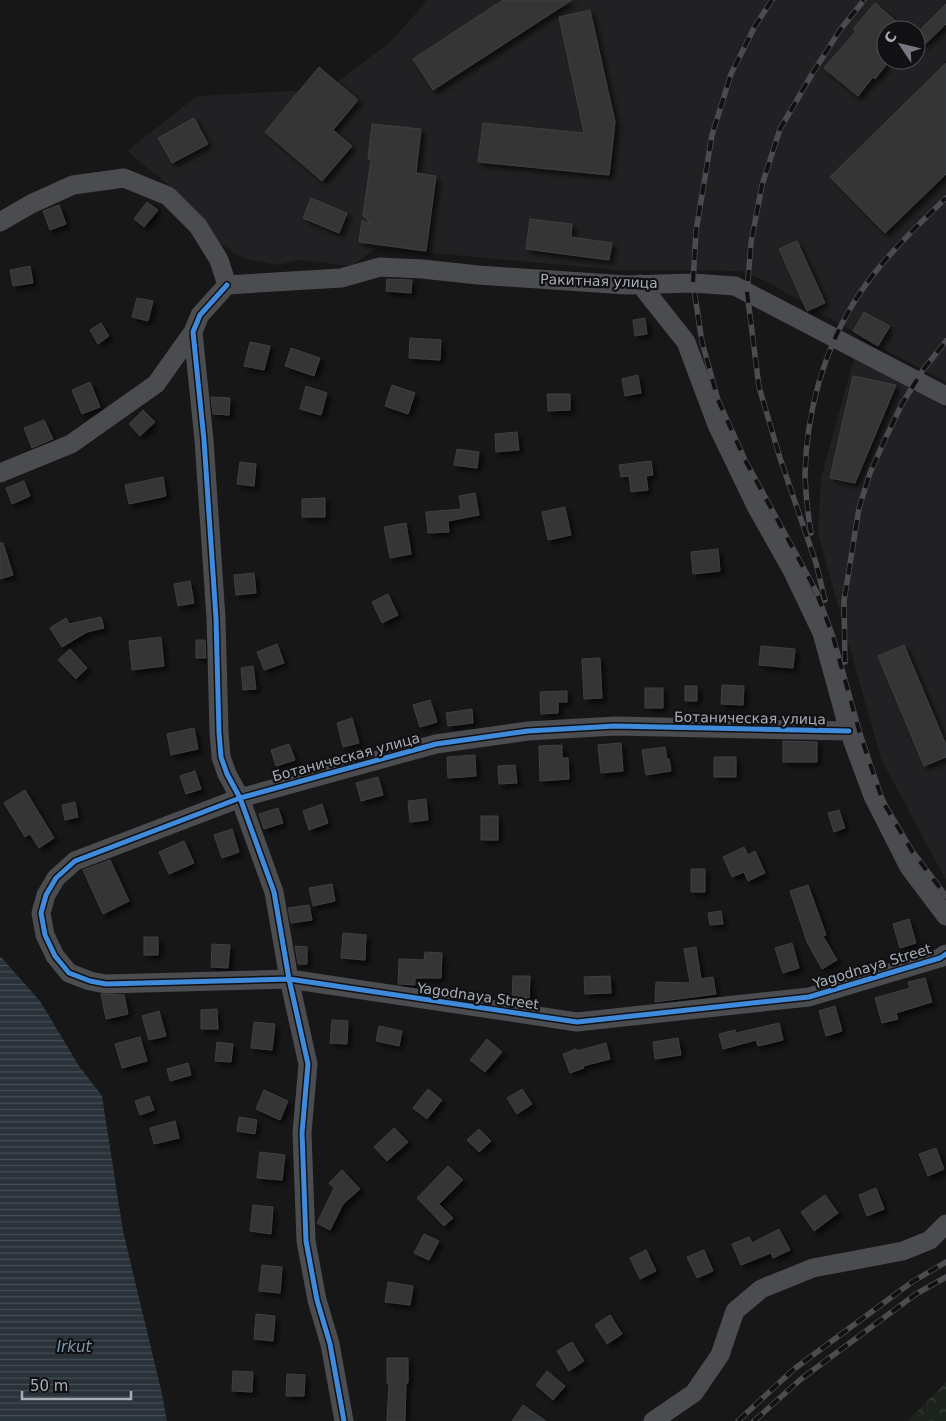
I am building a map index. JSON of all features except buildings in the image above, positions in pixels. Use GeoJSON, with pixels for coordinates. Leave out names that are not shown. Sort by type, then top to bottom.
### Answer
{"type":"FeatureCollection","features":[{"type":"Feature","properties":{"kind":"street"},"geometry":{"type":"LineString","coordinates":[[0,222],[31,204],[73,186],[124,178],[168,196],[198,226],[220,260],[227,285],[200,315],[193,332],[156,384],[71,444],[0,472]]}},
{"type":"Feature","properties":{"kind":"street","name":"Ракитная улица"},"geometry":{"type":"LineString","coordinates":[[227,285],[341,278],[380,266],[496,276],[627,284],[693,283],[735,286],[946,396]]}},
{"type":"Feature","properties":{"kind":"street"},"geometry":{"type":"LineString","coordinates":[[640,284],[686,342],[717,425],[756,506],[792,570],[822,633],[849,731],[872,796],[910,867],[946,916]]}},
{"type":"Feature","properties":{"kind":"street"},"geometry":{"type":"LineString","coordinates":[[193,332],[204,440],[216,608],[221,757],[227,774],[240,798],[274,892],[289,979],[308,1064],[302,1133],[306,1241],[317,1300],[330,1344],[344,1421]]}},
{"type":"Feature","properties":{"kind":"street","name":"Ботаническая улица"},"geometry":{"type":"LineString","coordinates":[[41,913],[46,895],[56,878],[75,861],[240,798],[436,744],[528,732],[615,726],[849,731]]}},
{"type":"Feature","properties":{"kind":"street","name":"Yagodnaya Street"},"geometry":{"type":"LineString","coordinates":[[41,913],[45,935],[55,956],[69,973],[90,981],[106,984],[289,979],[577,1022],[809,997],[940,958],[946,954]]}},
{"type":"Feature","properties":{"kind":"street"},"geometry":{"type":"LineString","coordinates":[[652,1421],[694,1393],[720,1355],[735,1311],[761,1289],[813,1268],[903,1251],[930,1240],[946,1224]]}},
{"type":"Feature","properties":{"kind":"shaded area"},"geometry":{"type":"Polygon","coordinates":[[[428,0],[946,0],[946,382],[878,346],[766,281],[740,271],[618,270],[377,248],[351,266],[300,260],[277,265],[242,258],[221,244],[171,187],[127,151],[197,96],[328,89],[389,43],[428,0]]]}},
{"type":"Feature","properties":{"kind":"shaded area"},"geometry":{"type":"Polygon","coordinates":[[[854,358],[946,408],[946,880],[881,759],[818,534],[821,478],[854,358]]]}},
{"type":"Feature","properties":{"kind":"green space"},"geometry":{"type":"Polygon","coordinates":[[[946,1382],[946,1421],[908,1421],[946,1382]]]}},
{"type":"Feature","properties":{"kind":"water","name":"Irkut"},"geometry":{"type":"Polygon","coordinates":[[[0,956],[40,1001],[79,1066],[102,1096],[123,1231],[167,1421],[0,1421],[0,956]]]}},
{"type":"Feature","properties":{"kind":"railway"},"geometry":{"type":"LineString","coordinates":[[772,0],[755,26],[731,74],[712,135],[696,231],[693,283],[702,342],[718,400],[745,460],[816,591],[833,637],[860,734],[883,802],[912,851],[946,896]]}},
{"type":"Feature","properties":{"kind":"railway"},"geometry":{"type":"LineString","coordinates":[[825,600],[816,563],[780,458],[759,387],[747,292],[751,243],[762,185],[780,129],[840,30],[864,0]]}},
{"type":"Feature","properties":{"kind":"railway"},"geometry":{"type":"LineString","coordinates":[[811,533],[805,484],[806,454],[813,406],[826,360],[846,315],[873,275],[917,226],[946,198]]}},
{"type":"Feature","properties":{"kind":"railway"},"geometry":{"type":"LineString","coordinates":[[845,662],[844,601],[859,508],[870,473],[902,404],[923,370],[946,341]]}},
{"type":"Feature","properties":{"kind":"railway"},"geometry":{"type":"LineString","coordinates":[[738,1421],[794,1369],[912,1282],[946,1262]]}},
{"type":"Feature","properties":{"kind":"railway"},"geometry":{"type":"LineString","coordinates":[[754,1421],[801,1379],[916,1294],[946,1277]]}},
{"type":"Feature","properties":{"kind":"cycle path"},"geometry":{"type":"LineString","coordinates":[[227,285],[200,315],[193,332],[204,440],[216,618],[221,757],[227,774],[240,798],[274,892],[289,979],[308,1064],[302,1133],[306,1241],[317,1300],[330,1344],[344,1421]]}},
{"type":"Feature","properties":{"kind":"cycle path"},"geometry":{"type":"LineString","coordinates":[[849,731],[615,726],[528,731],[436,744],[240,798],[75,861],[56,878],[46,895],[41,913],[45,935],[55,956],[69,973],[90,981],[106,984],[289,979],[577,1022],[809,997],[940,958],[946,954]]}}]}
